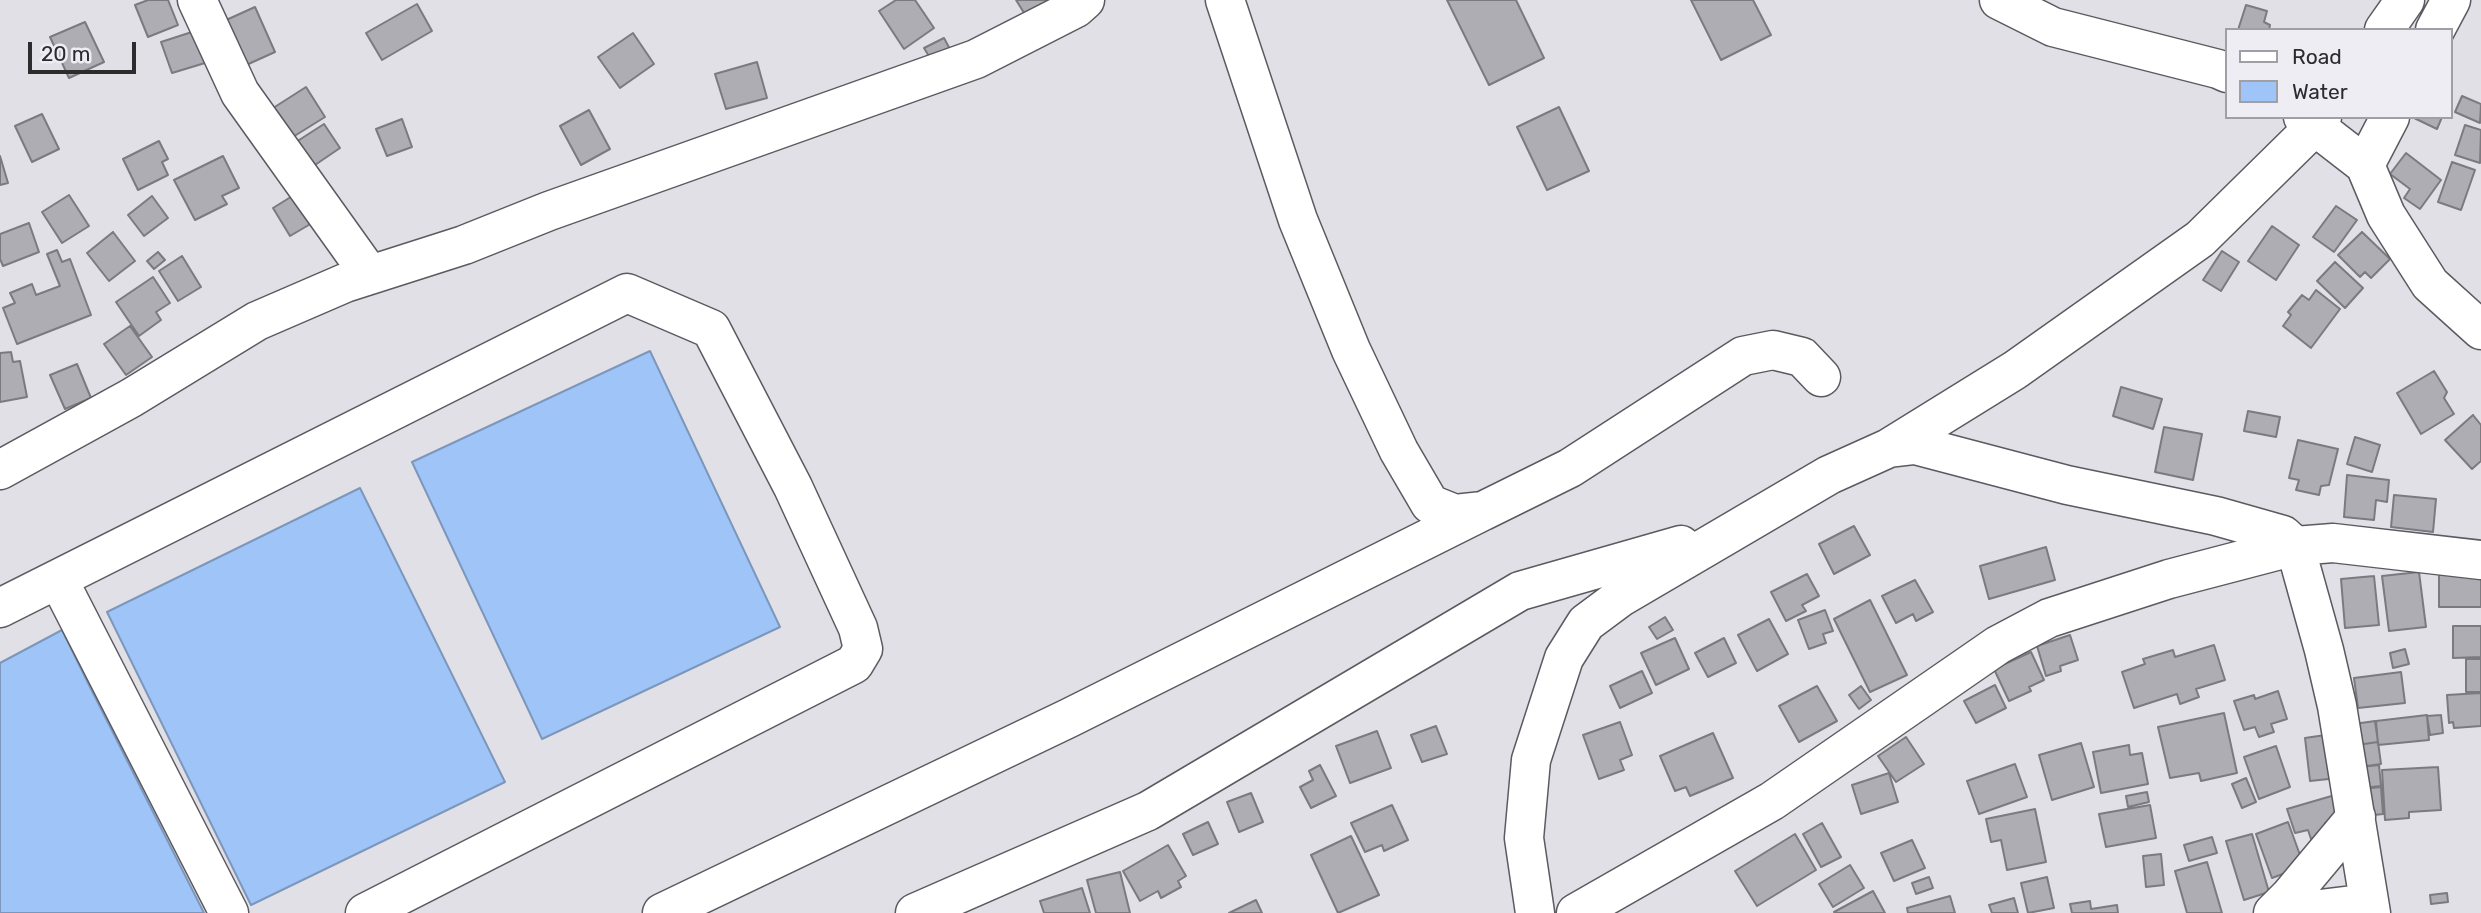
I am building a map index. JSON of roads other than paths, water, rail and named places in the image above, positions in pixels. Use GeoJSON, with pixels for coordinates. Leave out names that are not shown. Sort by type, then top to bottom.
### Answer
{"type":"FeatureCollection","features":[{"type":"Feature","properties":{"kind":"street"},"geometry":{"type":"LineString","coordinates":[[197,0],[240,93],[370,275]]}},
{"type":"Feature","properties":{"kind":"street"},"geometry":{"type":"LineString","coordinates":[[0,470],[131,398],[257,321],[345,282],[464,245],[549,211],[976,60],[1076,8],[1085,0]]}},
{"type":"Feature","properties":{"kind":"street"},"geometry":{"type":"LineString","coordinates":[[1225,0],[1298,220],[1351,350],[1399,450],[1430,504],[1455,514],[1483,512]]}},
{"type":"Feature","properties":{"kind":"street"},"geometry":{"type":"LineString","coordinates":[[1999,0],[2053,27],[2226,73]]}},
{"type":"Feature","properties":{"kind":"street"},"geometry":{"type":"LineString","coordinates":[[2385,28],[2405,0]]}},
{"type":"Feature","properties":{"kind":"street"},"geometry":{"type":"LineString","coordinates":[[2436,28],[2451,0]]}},
{"type":"Feature","properties":{"kind":"street"},"geometry":{"type":"LineString","coordinates":[[2365,165],[2389,119]]}},
{"type":"Feature","properties":{"kind":"street"},"geometry":{"type":"LineString","coordinates":[[1535,913],[1524,838],[1531,760],[1564,659],[1586,623],[1621,597],[1829,475],[1889,448],[2015,370],[2200,239],[2313,120],[2365,165],[2386,215],[2430,284],[2481,330]]}},
{"type":"Feature","properties":{"kind":"street"},"geometry":{"type":"LineString","coordinates":[[0,608],[627,293],[711,329],[793,487],[858,628],[863,649],[854,664],[365,913]]}},
{"type":"Feature","properties":{"kind":"street"},"geometry":{"type":"LineString","coordinates":[[662,913],[1069,718],[1570,468],[1743,356],[1773,350],[1801,358],[1821,377]]}},
{"type":"Feature","properties":{"kind":"street"},"geometry":{"type":"LineString","coordinates":[[1889,448],[1915,445],[2067,485],[2216,516],[2283,536],[2295,547],[2327,661],[2370,908],[2287,913]]}},
{"type":"Feature","properties":{"kind":"street"},"geometry":{"type":"LineString","coordinates":[[915,913],[1148,811],[1520,591],[1737,529]]}},
{"type":"Feature","properties":{"kind":"street"},"geometry":{"type":"LineString","coordinates":[[1576,913],[1772,801],[1998,645],[2049,618],[2169,579],[2295,547],[2333,543],[2481,560]]}},
{"type":"Feature","properties":{"kind":"street"},"geometry":{"type":"LineString","coordinates":[[58,579],[229,913]]}},
{"type":"Feature","properties":{"kind":"street"},"geometry":{"type":"LineString","coordinates":[[2273,913],[2356,817]]}},
{"type":"Feature","properties":{"kind":"water"},"geometry":{"type":"Polygon","coordinates":[[[650,351],[780,627],[542,739],[412,462],[650,351]]]}},
{"type":"Feature","properties":{"kind":"water"},"geometry":{"type":"Polygon","coordinates":[[[360,488],[505,782],[251,905],[107,612],[360,488]]]}},
{"type":"Feature","properties":{"kind":"water"},"geometry":{"type":"Polygon","coordinates":[[[62,630],[204,913],[0,913],[0,663],[62,630]]]}}]}
